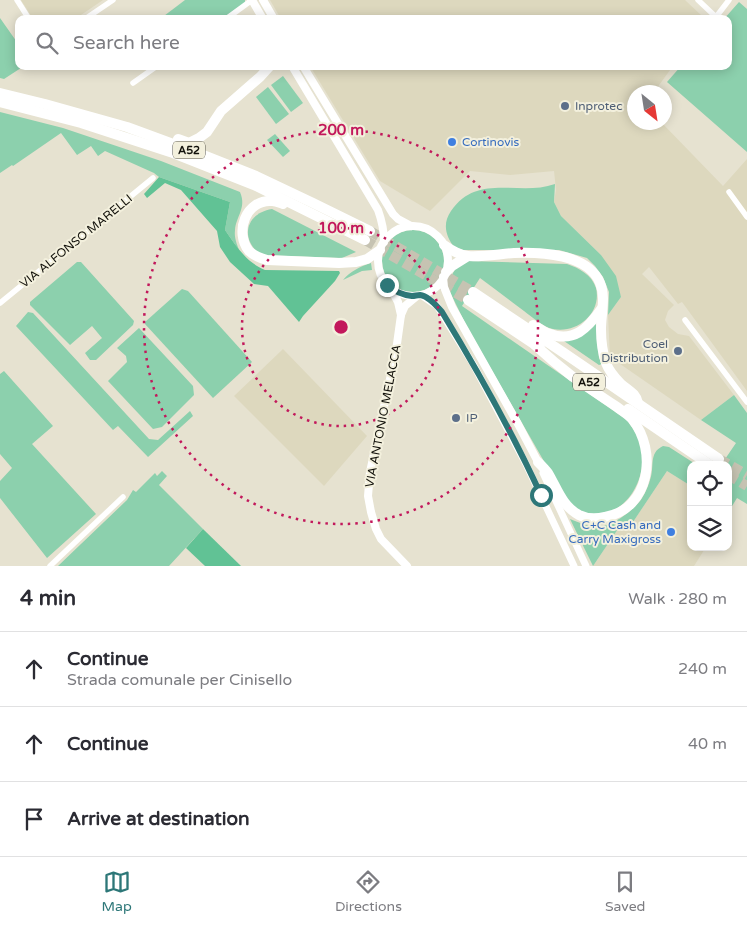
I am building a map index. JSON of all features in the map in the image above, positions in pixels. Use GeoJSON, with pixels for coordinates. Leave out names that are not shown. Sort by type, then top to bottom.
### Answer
{"type":"FeatureCollection","features":[{"type":"Feature","properties":{"kind":"highway"},"geometry":{"type":"LineString","coordinates":[[127,127],[134,124],[188,143],[207,132],[221,111],[266,70]]}},
{"type":"Feature","properties":{"kind":"highway","name":"A52"},"geometry":{"type":"LineString","coordinates":[[0,93],[127,127],[203,155],[256,176],[314,203],[367,235],[319,217],[254,185],[173,154],[81,123],[0,102]]}},
{"type":"Feature","properties":{"kind":"highway"},"geometry":{"type":"LineString","coordinates":[[319,217],[311,216],[273,201],[266,201],[249,210],[245,217],[242,226],[245,244],[258,258],[267,260],[339,263],[367,259],[382,246]]}},
{"type":"Feature","properties":{"kind":"highway"},"geometry":{"type":"LineString","coordinates":[[444,245],[453,252],[468,256],[515,253],[548,254],[575,260],[587,267],[595,274],[603,295],[602,348],[606,365],[612,375],[637,397],[638,404]]}},
{"type":"Feature","properties":{"kind":"highway"},"geometry":{"type":"LineString","coordinates":[[445,274],[452,266],[468,256]]}},
{"type":"Feature","properties":{"kind":"highway","name":"A52"},"geometry":{"type":"LineString","coordinates":[[713,461],[535,345],[470,296],[508,315],[638,404],[714,461]]}},
{"type":"Feature","properties":{"kind":"highway"},"geometry":{"type":"LineString","coordinates":[[508,315],[515,314],[548,333],[566,336],[576,334],[585,329],[594,320],[602,307]]}},
{"type":"Feature","properties":{"kind":"highway"},"geometry":{"type":"LineString","coordinates":[[535,345],[571,376],[631,418],[640,434],[648,466],[640,492],[633,501],[619,513],[608,517],[590,518],[580,516],[572,511],[564,502],[547,472],[538,462]]}},
{"type":"Feature","properties":{"kind":"main road"},"geometry":{"type":"LineString","coordinates":[[252,0],[261,15]]}},
{"type":"Feature","properties":{"kind":"main road"},"geometry":{"type":"LineString","coordinates":[[263,0],[272,15]]}},
{"type":"Feature","properties":{"kind":"main road"},"geometry":{"type":"LineString","coordinates":[[294,70],[378,210],[384,232],[378,261],[378,268],[383,280],[391,288],[402,294],[419,295]]}},
{"type":"Feature","properties":{"kind":"main road"},"geometry":{"type":"LineString","coordinates":[[305,70],[394,214],[398,219],[413,226],[429,230],[444,245],[447,258],[444,287],[452,308],[538,462]]}},
{"type":"Feature","properties":{"kind":"main road"},"geometry":{"type":"LineString","coordinates":[[382,246],[394,232],[413,226]]}},
{"type":"Feature","properties":{"kind":"main road"},"geometry":{"type":"LineString","coordinates":[[401,315],[405,306],[419,295],[434,288],[445,274]]}},
{"type":"Feature","properties":{"kind":"main road","name":"VIA ANTONIO MELACCA"},"geometry":{"type":"LineString","coordinates":[[391,288],[398,302],[401,315],[396,351],[370,472],[368,496],[371,512],[381,539],[407,566]]}},
{"type":"Feature","properties":{"kind":"street"},"geometry":{"type":"LineString","coordinates":[[17,0],[26,15]]}},
{"type":"Feature","properties":{"kind":"street"},"geometry":{"type":"LineString","coordinates":[[91,15],[113,0]]}},
{"type":"Feature","properties":{"kind":"street"},"geometry":{"type":"LineString","coordinates":[[231,15],[252,0]]}},
{"type":"Feature","properties":{"kind":"street"},"geometry":{"type":"LineString","coordinates":[[698,0],[714,15]]}},
{"type":"Feature","properties":{"kind":"street"},"geometry":{"type":"LineString","coordinates":[[717,15],[725,1]]}},
{"type":"Feature","properties":{"kind":"street"},"geometry":{"type":"LineString","coordinates":[[133,83],[151,70]]}},
{"type":"Feature","properties":{"kind":"street","name":"VIA ALFONSO MARELLI"},"geometry":{"type":"LineString","coordinates":[[0,303],[153,178]]}},
{"type":"Feature","properties":{"kind":"street"},"geometry":{"type":"LineString","coordinates":[[729,192],[747,217]]}},
{"type":"Feature","properties":{"kind":"street"},"geometry":{"type":"LineString","coordinates":[[419,295],[437,306],[473,364],[526,464],[574,566]]}},
{"type":"Feature","properties":{"kind":"street"},"geometry":{"type":"LineString","coordinates":[[686,320],[747,402]]}},
{"type":"Feature","properties":{"kind":"street"},"geometry":{"type":"LineString","coordinates":[[538,462],[586,566]]}},
{"type":"Feature","properties":{"kind":"street"},"geometry":{"type":"LineString","coordinates":[[50,566],[123,497]]}},
{"type":"Feature","properties":{"kind":"shaded area"},"geometry":{"type":"Polygon","coordinates":[[[21,0],[103,0],[81,15],[30,15],[21,0]]]}},
{"type":"Feature","properties":{"kind":"shaded area"},"geometry":{"type":"Polygon","coordinates":[[[270,0],[685,0],[701,15],[279,15],[270,0]]]}},
{"type":"Feature","properties":{"kind":"shaded area"},"geometry":{"type":"Polygon","coordinates":[[[312,70],[670,70],[659,85],[627,85],[627,130],[669,130],[723,186],[747,159],[747,391],[682,302],[678,304],[649,267],[642,274],[674,305],[668,311],[665,320],[669,327],[678,334],[689,336],[734,395],[701,420],[610,357],[608,315],[621,297],[601,255],[561,216],[554,202],[556,190],[554,171],[510,175],[470,171],[430,211],[380,181],[312,70]]]}},
{"type":"Feature","properties":{"kind":"shaded area"},"geometry":{"type":"Polygon","coordinates":[[[283,349],[367,436],[324,486],[234,396],[283,349]]]}},
{"type":"Feature","properties":{"kind":"shaded area"},"geometry":{"type":"Polygon","coordinates":[[[667,471],[687,484],[687,551],[703,551],[694,566],[593,566],[618,529],[633,522],[667,471]]]}},
{"type":"Feature","properties":{"kind":"green space"},"geometry":{"type":"Polygon","coordinates":[[[185,0],[245,0],[245,3],[228,15],[165,15],[185,0]]]}},
{"type":"Feature","properties":{"kind":"green space"},"geometry":{"type":"Polygon","coordinates":[[[739,2],[747,9],[747,152],[667,82],[678,70],[732,70],[732,15],[728,15],[739,2]]]}},
{"type":"Feature","properties":{"kind":"green space"},"geometry":{"type":"Polygon","coordinates":[[[0,18],[15,39],[15,70],[18,70],[4,79],[0,78],[0,18]]]}},
{"type":"Feature","properties":{"kind":"green space"},"geometry":{"type":"Polygon","coordinates":[[[283,76],[303,103],[291,112],[271,85],[283,76]]]}},
{"type":"Feature","properties":{"kind":"green space"},"geometry":{"type":"Polygon","coordinates":[[[268,87],[289,114],[276,124],[256,97],[268,87]]]}},
{"type":"Feature","properties":{"kind":"green space"},"geometry":{"type":"Polygon","coordinates":[[[0,112],[63,128],[161,161],[240,192],[242,207],[235,233],[239,250],[225,230],[230,202],[159,177],[105,151],[98,156],[91,146],[77,155],[61,133],[0,173],[0,112]]]}},
{"type":"Feature","properties":{"kind":"green space"},"geometry":{"type":"Polygon","coordinates":[[[275,134],[290,151],[283,157],[267,140],[275,134]]]}},
{"type":"Feature","properties":{"kind":"green space"},"geometry":{"type":"Polygon","coordinates":[[[159,177],[230,202],[225,230],[242,253],[259,267],[265,270],[339,271],[340,273],[299,322],[268,286],[254,284],[230,262],[220,247],[217,231],[181,190],[165,183],[147,198],[144,194],[159,177]]]}},
{"type":"Feature","properties":{"kind":"green space"},"geometry":{"type":"Polygon","coordinates":[[[555,184],[554,202],[561,216],[601,255],[616,276],[621,297],[608,315],[609,292],[603,277],[587,258],[559,250],[463,250],[454,247],[449,239],[446,230],[448,216],[462,199],[474,192],[486,189],[541,187],[555,184]]]}},
{"type":"Feature","properties":{"kind":"green space"},"geometry":{"type":"Polygon","coordinates":[[[272,209],[356,252],[342,258],[261,255],[250,242],[248,228],[256,216],[263,211],[272,209]]]}},
{"type":"Feature","properties":{"kind":"green space"},"geometry":{"type":"Polygon","coordinates":[[[407,230],[419,230],[435,239],[442,249],[444,261],[442,273],[435,283],[419,292],[407,292],[396,287],[387,278],[382,267],[382,255],[387,244],[396,235],[407,230]]]}},
{"type":"Feature","properties":{"kind":"green space"},"geometry":{"type":"Polygon","coordinates":[[[468,261],[567,264],[584,273],[594,283],[597,297],[591,313],[579,325],[562,330],[545,326],[480,278],[462,306],[627,420],[640,442],[642,451],[641,472],[633,492],[618,508],[598,514],[583,513],[569,502],[561,491],[467,327],[450,292],[449,281],[455,269],[468,261]]]}},
{"type":"Feature","properties":{"kind":"green space"},"geometry":{"type":"Polygon","coordinates":[[[77,262],[81,262],[134,321],[133,325],[96,360],[90,360],[85,353],[102,338],[92,326],[70,345],[30,305],[30,302],[77,262]]]}},
{"type":"Feature","properties":{"kind":"green space"},"geometry":{"type":"Polygon","coordinates":[[[371,263],[372,270],[362,271],[343,280],[349,274],[371,263]]]}},
{"type":"Feature","properties":{"kind":"green space"},"geometry":{"type":"Polygon","coordinates":[[[182,289],[188,291],[252,362],[213,398],[145,324],[182,289]]]}},
{"type":"Feature","properties":{"kind":"green space"},"geometry":{"type":"Polygon","coordinates":[[[28,312],[33,313],[149,439],[158,440],[190,411],[193,416],[148,457],[118,426],[113,430],[16,326],[28,312]]]}},
{"type":"Feature","properties":{"kind":"green space"},"geometry":{"type":"Polygon","coordinates":[[[596,324],[599,358],[602,364],[599,365],[564,341],[596,324]]]}},
{"type":"Feature","properties":{"kind":"green space"},"geometry":{"type":"Polygon","coordinates":[[[139,328],[193,386],[194,395],[162,427],[153,429],[108,381],[127,362],[126,356],[117,348],[139,328]]]}},
{"type":"Feature","properties":{"kind":"green space"},"geometry":{"type":"Polygon","coordinates":[[[4,371],[53,426],[32,444],[96,514],[47,558],[0,498],[0,481],[12,468],[0,454],[0,374],[4,371]]]}},
{"type":"Feature","properties":{"kind":"green space"},"geometry":{"type":"Polygon","coordinates":[[[734,395],[747,413],[747,504],[737,498],[732,506],[732,461],[724,461],[736,443],[701,420],[734,395]]]}},
{"type":"Feature","properties":{"kind":"green space"},"geometry":{"type":"Polygon","coordinates":[[[663,446],[669,447],[691,461],[687,461],[687,484],[667,471],[633,522],[618,529],[593,566],[570,519],[597,527],[614,522],[626,514],[640,501],[648,486],[655,452],[663,446]]]}},
{"type":"Feature","properties":{"kind":"green space"},"geometry":{"type":"Polygon","coordinates":[[[162,471],[167,476],[159,485],[203,529],[169,566],[58,566],[127,500],[133,490],[136,492],[155,473],[157,476],[162,471]]]}},
{"type":"Feature","properties":{"kind":"green space"},"geometry":{"type":"Polygon","coordinates":[[[203,529],[241,566],[205,566],[186,548],[203,529]]]}},
{"type":"Feature","properties":{"kind":"tunnel"},"geometry":{"type":"LineString","coordinates":[[370,231],[473,292]]}},
{"type":"Feature","properties":{"kind":"tunnel"},"geometry":{"type":"LineString","coordinates":[[365,240],[468,300]]}},
{"type":"Feature","properties":{"kind":"tunnel"},"geometry":{"type":"LineString","coordinates":[[719,459],[747,475]]}},
{"type":"Feature","properties":{"kind":"tunnel"},"geometry":{"type":"LineString","coordinates":[[732,477],[747,486]]}},
{"type":"Feature","properties":{"kind":"place","name":"Inprotec"},"geometry":{"type":"Point","coordinates":[565,106]}},
{"type":"Feature","properties":{"kind":"place","name":"Cortinovis"},"geometry":{"type":"Point","coordinates":[452,142]}},
{"type":"Feature","properties":{"kind":"place","name":"Coel Distribution"},"geometry":{"type":"Point","coordinates":[678,351]}},
{"type":"Feature","properties":{"kind":"place","name":"IP"},"geometry":{"type":"Point","coordinates":[456,418]}},
{"type":"Feature","properties":{"kind":"place","name":"C+C Cash and Carry Maxigross"},"geometry":{"type":"Point","coordinates":[671,532]}},
{"type":"Feature","properties":{"kind":"route"},"geometry":{"type":"LineString","coordinates":[[387,285],[402,294],[410,296],[421,295],[430,300],[442,312],[510,432],[541,495]]}}]}
